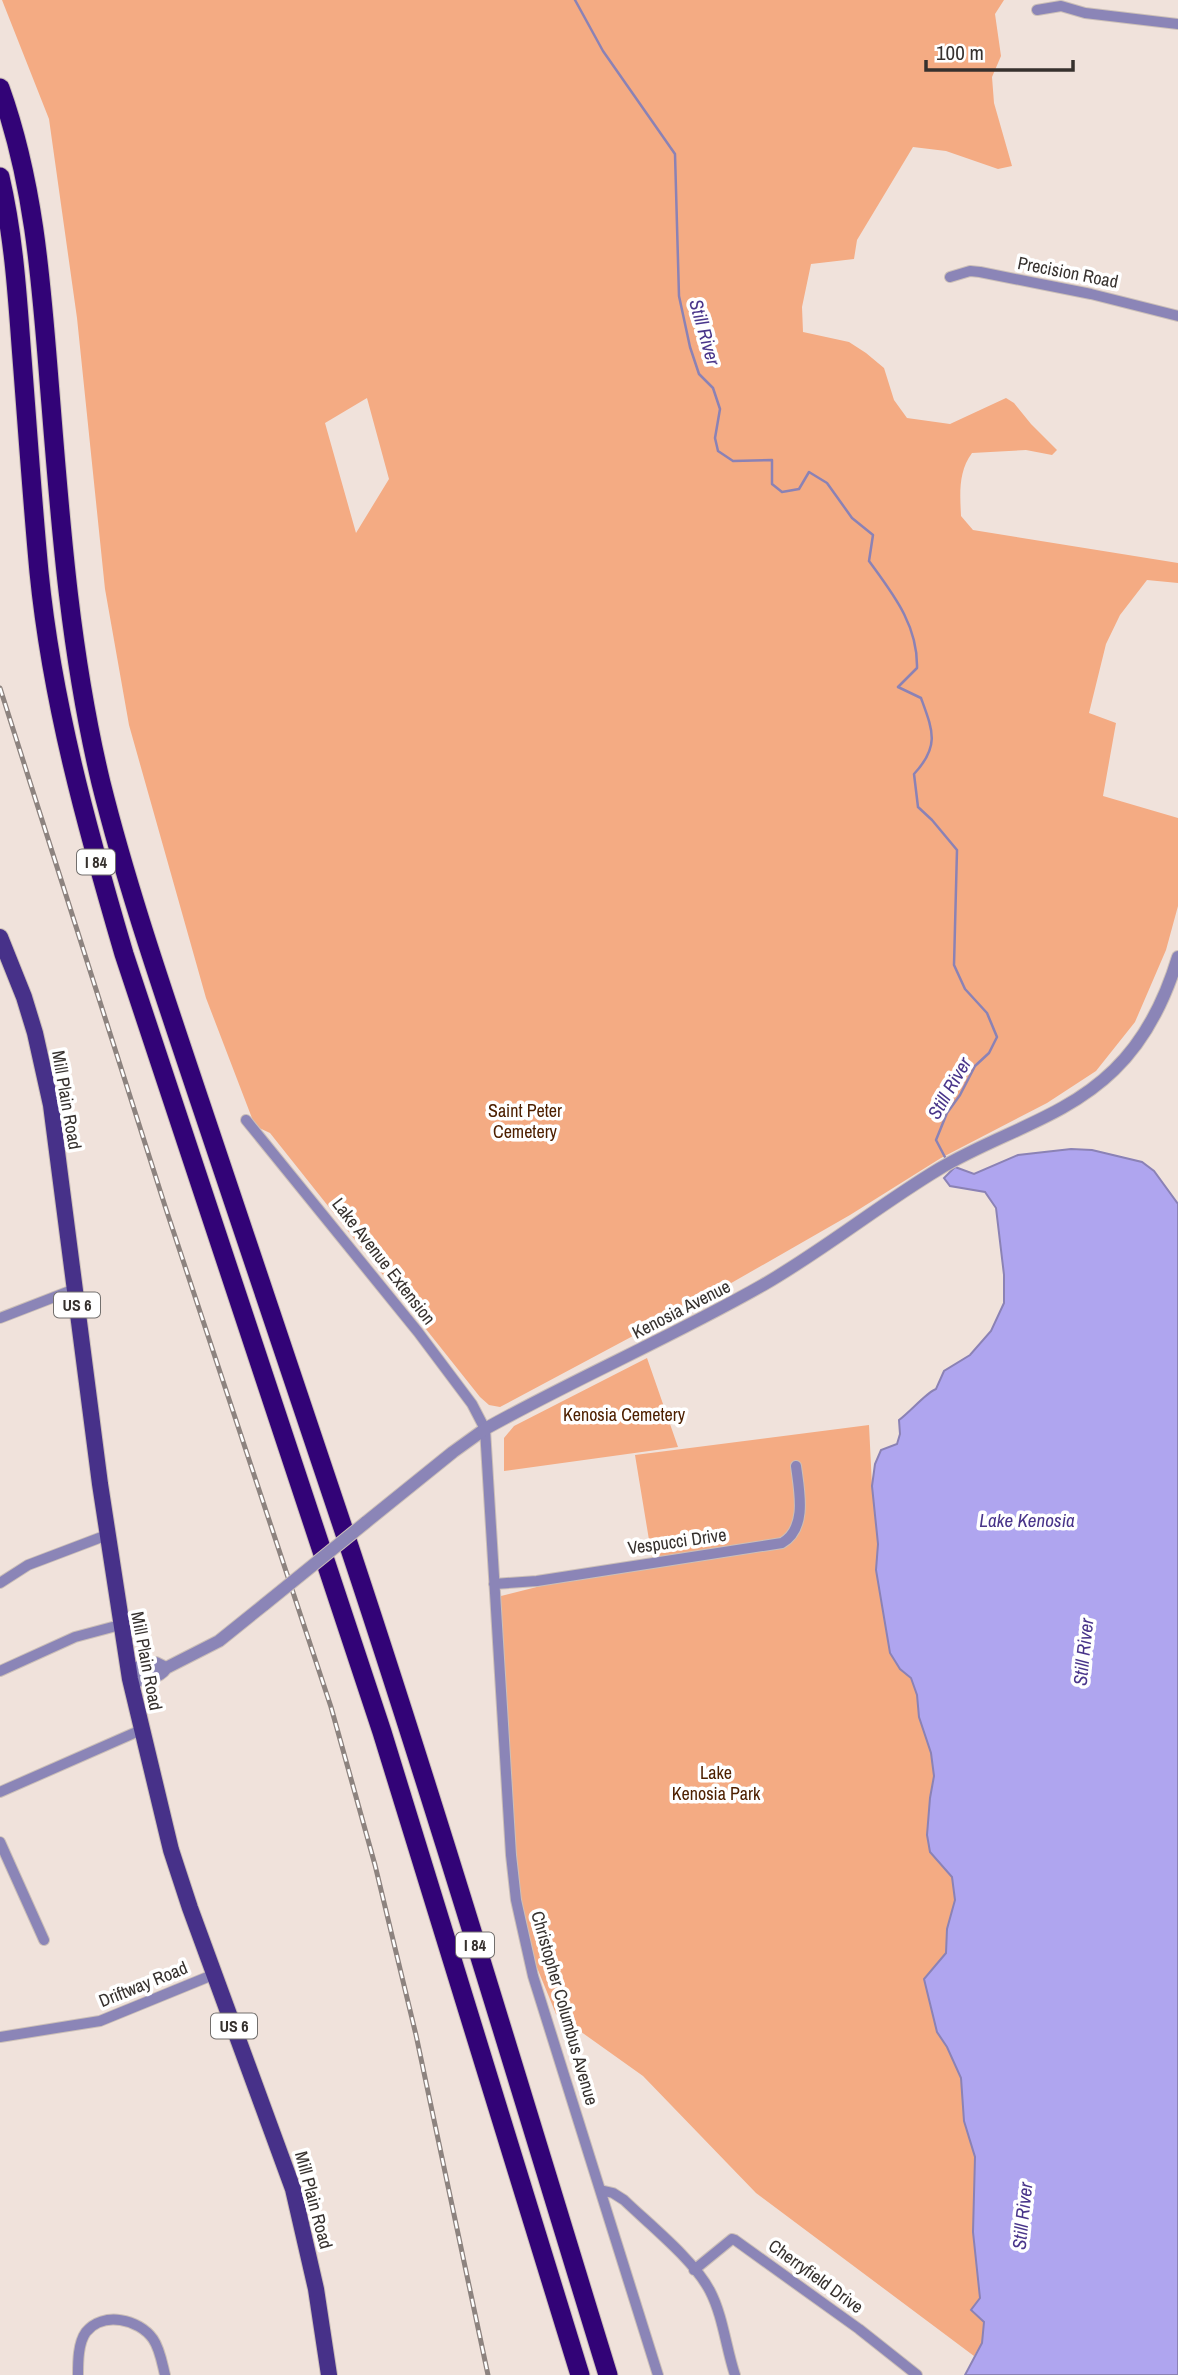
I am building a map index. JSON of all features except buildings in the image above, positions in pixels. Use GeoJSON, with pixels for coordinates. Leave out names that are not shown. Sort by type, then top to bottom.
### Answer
{"type":"FeatureCollection","features":[{"type":"Feature","properties":{"kind":"highway","name":"I 84"},"geometry":{"type":"LineString","coordinates":[[0,88],[19,146],[33,217],[64,571],[89,729],[111,822],[150,952],[377,1630],[608,2375]]}},
{"type":"Feature","properties":{"kind":"highway","name":"I 84"},"geometry":{"type":"LineString","coordinates":[[0,177],[14,257],[34,520],[46,629],[65,735],[90,840],[124,954],[382,1732],[580,2375]]}},
{"type":"Feature","properties":{"kind":"main road","name":"Mill Plain Road"},"geometry":{"type":"LineString","coordinates":[[0,937],[24,997],[44,1068],[51,1105],[107,1535],[120,1625],[141,1730],[171,1850],[293,2189],[316,2289],[329,2375]]}},
{"type":"Feature","properties":{"kind":"street"},"geometry":{"type":"LineString","coordinates":[[1037,10],[1062,3],[1085,13],[1178,24]]}},
{"type":"Feature","properties":{"kind":"street","name":"Precision Road"},"geometry":{"type":"LineString","coordinates":[[950,276],[970,271],[980,272],[1091,294],[1178,316]]}},
{"type":"Feature","properties":{"kind":"street","name":"Kenosia Avenue"},"geometry":{"type":"LineString","coordinates":[[130,1679],[139,1681],[159,1675],[166,1668],[219,1641],[485,1429],[764,1284],[828,1245],[938,1169],[1065,1108],[1100,1083],[1128,1055],[1152,1022],[1178,957]]}},
{"type":"Feature","properties":{"kind":"street","name":"Lake Avenue Extension"},"geometry":{"type":"LineString","coordinates":[[246,1120],[410,1322],[472,1404],[485,1429]]}},
{"type":"Feature","properties":{"kind":"street"},"geometry":{"type":"LineString","coordinates":[[0,1318],[75,1289]]}},
{"type":"Feature","properties":{"kind":"street","name":"Christopher Columbus Avenue"},"geometry":{"type":"LineString","coordinates":[[485,1429],[516,1900],[533,1976],[658,2375]]}},
{"type":"Feature","properties":{"kind":"street","name":"Vespucci Drive"},"geometry":{"type":"LineString","coordinates":[[494,1584],[537,1581],[782,1543],[795,1530],[798,1519],[800,1507],[796,1466]]}},
{"type":"Feature","properties":{"kind":"street"},"geometry":{"type":"LineString","coordinates":[[0,1583],[28,1565],[107,1535]]}},
{"type":"Feature","properties":{"kind":"street"},"geometry":{"type":"LineString","coordinates":[[0,1671],[75,1637],[120,1625]]}},
{"type":"Feature","properties":{"kind":"street"},"geometry":{"type":"LineString","coordinates":[[0,1791],[141,1730]]}},
{"type":"Feature","properties":{"kind":"street"},"geometry":{"type":"LineString","coordinates":[[0,1842],[44,1940]]}},
{"type":"Feature","properties":{"kind":"street","name":"Driftway Road"},"geometry":{"type":"LineString","coordinates":[[0,2037],[100,2021],[215,1974]]}},
{"type":"Feature","properties":{"kind":"street"},"geometry":{"type":"LineString","coordinates":[[600,2190],[613,2193],[624,2200],[694,2270],[713,2299],[735,2375]]}},
{"type":"Feature","properties":{"kind":"street","name":"Cherryfield Drive"},"geometry":{"type":"LineString","coordinates":[[694,2270],[724,2243],[735,2240],[859,2329],[917,2375]]}},
{"type":"Feature","properties":{"kind":"street"},"geometry":{"type":"LineString","coordinates":[[78,2375],[79,2354],[86,2332],[102,2322],[115,2320],[138,2325],[147,2332],[157,2347],[165,2375]]}},
{"type":"Feature","properties":{"kind":"green space","name":"Saint Peter Cemetery"},"geometry":{"type":"Polygon","coordinates":[[[2,0],[1004,0],[995,14],[1001,56],[992,77],[994,103],[1012,166],[998,169],[946,151],[913,147],[857,240],[854,259],[811,264],[802,307],[803,332],[849,342],[866,353],[884,368],[894,400],[907,418],[950,424],[1006,398],[1014,403],[1057,450],[1052,455],[1026,450],[972,453],[962,475],[960,500],[961,516],[973,530],[1178,563],[1178,583],[1147,580],[1120,615],[1106,644],[1089,713],[1116,723],[1103,796],[1178,818],[1178,906],[1166,950],[1135,1022],[1096,1071],[1047,1103],[941,1158],[850,1215],[719,1290],[500,1407],[489,1405],[480,1397],[270,1133],[255,1126],[206,998],[129,725],[105,589],[77,318],[49,119],[2,0]],[[367,398],[325,423],[356,533],[389,479],[367,398]]]}},
{"type":"Feature","properties":{"kind":"green space","name":"Kenosia Cemetery"},"geometry":{"type":"Polygon","coordinates":[[[647,1358],[678,1447],[504,1471],[504,1438],[514,1426],[647,1358]]]}},
{"type":"Feature","properties":{"kind":"green space","name":"Lake Kenosia Park"},"geometry":{"type":"Polygon","coordinates":[[[869,1425],[878,1544],[876,1570],[900,1669],[911,1678],[917,1695],[919,1717],[931,1753],[934,1776],[930,1798],[930,1852],[952,1877],[955,1900],[947,1929],[946,1953],[924,1980],[937,2032],[961,2078],[964,2121],[975,2157],[973,2232],[984,2322],[982,2343],[974,2356],[756,2193],[643,2076],[556,2014],[531,1953],[510,1873],[497,1597],[652,1558],[635,1455],[869,1425]]]}},
{"type":"Feature","properties":{"kind":"water","name":"Lake Kenosia"},"geometry":{"type":"Polygon","coordinates":[[[1071,1149],[1092,1150],[1142,1162],[1154,1171],[1178,1204],[1178,2375],[965,2375],[982,2343],[984,2322],[971,2310],[980,2298],[973,2232],[975,2157],[964,2121],[961,2078],[937,2032],[924,1979],[946,1953],[947,1929],[955,1900],[952,1877],[930,1852],[927,1835],[934,1776],[931,1753],[919,1717],[917,1695],[911,1678],[900,1669],[890,1653],[876,1570],[878,1544],[872,1486],[875,1464],[881,1450],[897,1444],[900,1434],[899,1420],[936,1389],[944,1371],[970,1355],[991,1331],[1004,1303],[1004,1275],[996,1208],[985,1192],[950,1186],[944,1178],[955,1167],[974,1174],[1018,1155],[1071,1149]]]}},
{"type":"Feature","properties":{"kind":"waterway","name":"Still River"},"geometry":{"type":"LineString","coordinates":[[575,0],[603,51],[675,154],[679,296],[699,374],[713,388],[720,409],[715,438],[718,451],[733,461],[772,460],[772,484],[782,492],[799,489],[809,472],[827,483],[852,518],[873,535],[869,561],[909,624],[917,668],[898,687],[921,698],[932,738],[928,755],[914,774],[918,807],[957,850],[954,965],[965,989],[987,1013],[997,1037],[989,1053],[975,1066],[947,1113],[936,1140],[947,1161]]}},
{"type":"Feature","properties":{"kind":"railway"},"geometry":{"type":"LineString","coordinates":[[0,688],[165,1206],[331,1707],[375,1865],[416,2035],[488,2375]]}}]}
